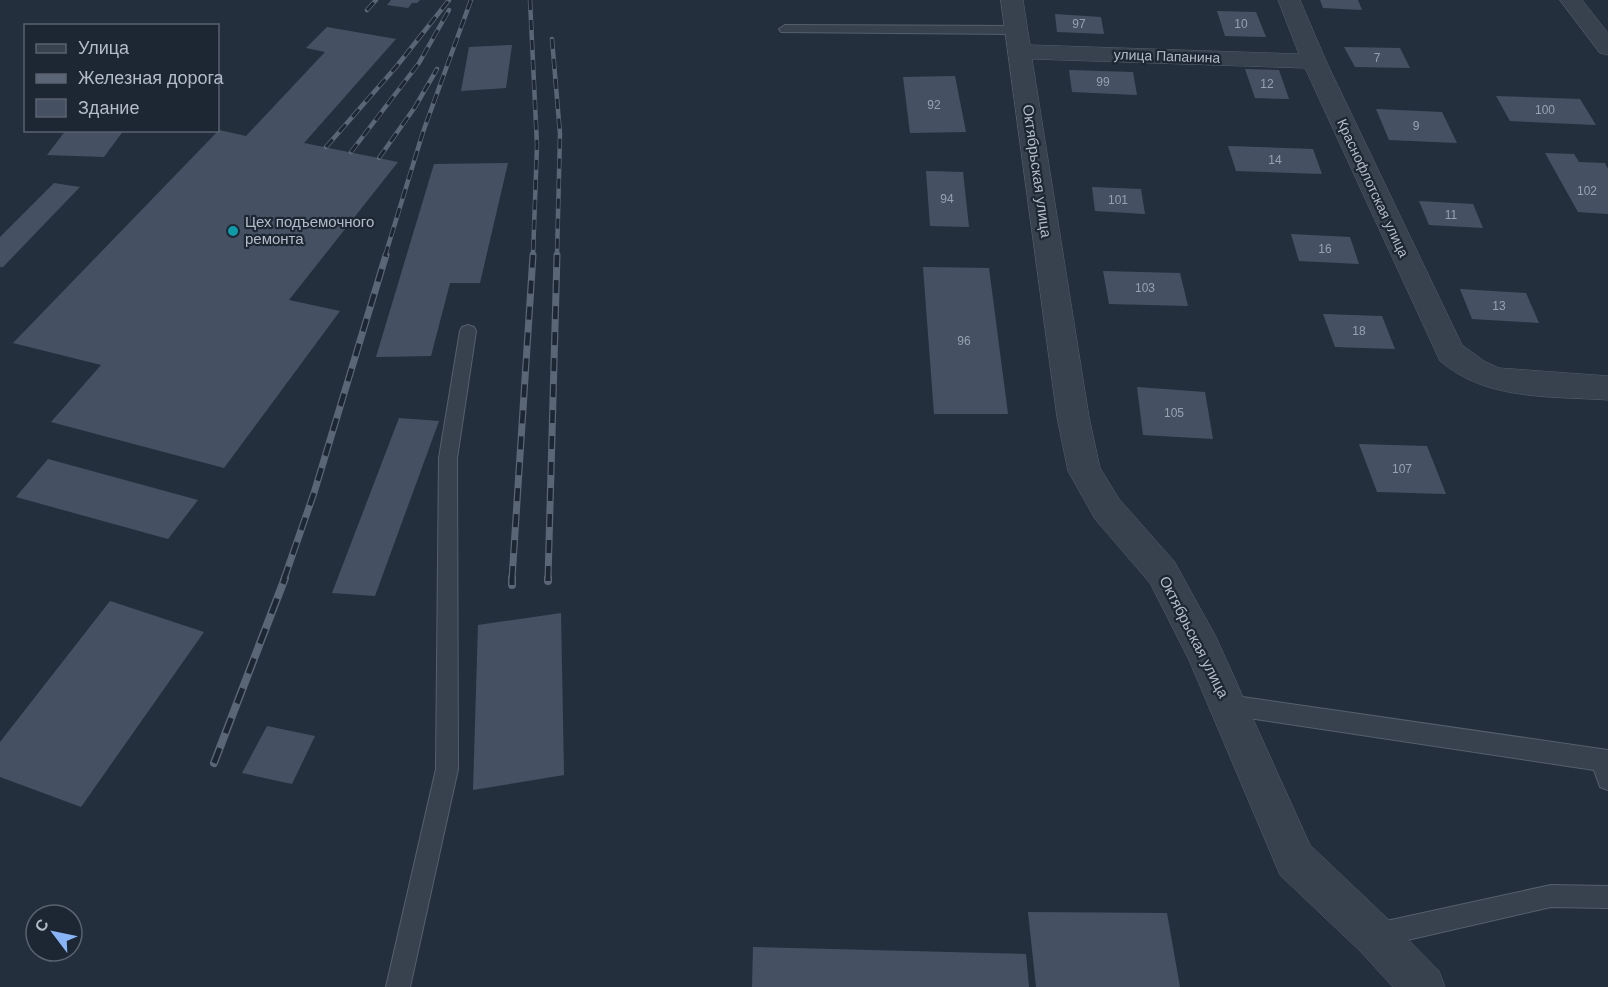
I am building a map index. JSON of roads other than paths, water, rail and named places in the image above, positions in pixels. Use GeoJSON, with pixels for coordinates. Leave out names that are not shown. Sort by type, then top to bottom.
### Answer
{"type":"FeatureCollection","features":[{"type":"Feature","properties":{"kind":"street","name":"Краснофлотская улица"},"geometry":{"type":"LineString","coordinates":[[1289,0],[1314,61],[1439,331],[1452,353],[1468,369],[1499,380],[1608,388]]}},
{"type":"Feature","properties":{"kind":"street"},"geometry":{"type":"LineString","coordinates":[[1571,0],[1608,48]]}},
{"type":"Feature","properties":{"kind":"street","name":"улица Папанина"},"geometry":{"type":"LineString","coordinates":[[1016,27],[1314,61]]}},
{"type":"Feature","properties":{"kind":"street","name":"Октябрьская улица"},"geometry":{"type":"LineString","coordinates":[[1016,27],[1073,417],[1084,471],[1107,509],[1162,572],[1203,649],[1295,860],[1375,936],[1423,987]]}},
{"type":"Feature","properties":{"kind":"lane"},"geometry":{"type":"LineString","coordinates":[[785,29],[1016,27]]}},
{"type":"Feature","properties":{"kind":"lane"},"geometry":{"type":"LineString","coordinates":[[398,987],[447,769],[448,458],[468,331]]}},
{"type":"Feature","properties":{"kind":"lane"},"geometry":{"type":"LineString","coordinates":[[1228,705],[1606,767]]}},
{"type":"Feature","properties":{"kind":"lane"},"geometry":{"type":"LineString","coordinates":[[1375,936],[1551,896],[1608,897]]}},
{"type":"Feature","properties":{"kind":"railway"},"geometry":{"type":"LineString","coordinates":[[367,10],[376,0]]}},
{"type":"Feature","properties":{"kind":"railway"},"geometry":{"type":"LineString","coordinates":[[326,147],[396,67],[449,0]]}},
{"type":"Feature","properties":{"kind":"railway"},"geometry":{"type":"LineString","coordinates":[[385,256],[423,132],[471,0]]}},
{"type":"Feature","properties":{"kind":"railway"},"geometry":{"type":"LineString","coordinates":[[530,0],[537,145],[533,256]]}},
{"type":"Feature","properties":{"kind":"railway"},"geometry":{"type":"LineString","coordinates":[[351,152],[419,63],[449,10]]}},
{"type":"Feature","properties":{"kind":"railway"},"geometry":{"type":"LineString","coordinates":[[552,39],[560,134],[557,256]]}},
{"type":"Feature","properties":{"kind":"railway"},"geometry":{"type":"LineString","coordinates":[[379,158],[415,107],[437,69]]}},
{"type":"Feature","properties":{"kind":"railway"},"geometry":{"type":"LineString","coordinates":[[284,579],[314,493],[386,255]]}},
{"type":"Feature","properties":{"kind":"railway"},"geometry":{"type":"LineString","coordinates":[[512,579],[533,255]]}},
{"type":"Feature","properties":{"kind":"railway"},"geometry":{"type":"LineString","coordinates":[[548,579],[557,255]]}},
{"type":"Feature","properties":{"kind":"railway"},"geometry":{"type":"LineString","coordinates":[[214,763],[285,578]]}},
{"type":"Feature","properties":{"kind":"railway"},"geometry":{"type":"LineString","coordinates":[[512,579],[512,585]]}},
{"type":"Feature","properties":{"kind":"place","name":"Цех подъемочного ремонта"},"geometry":{"type":"Point","coordinates":[233,231]}}]}
